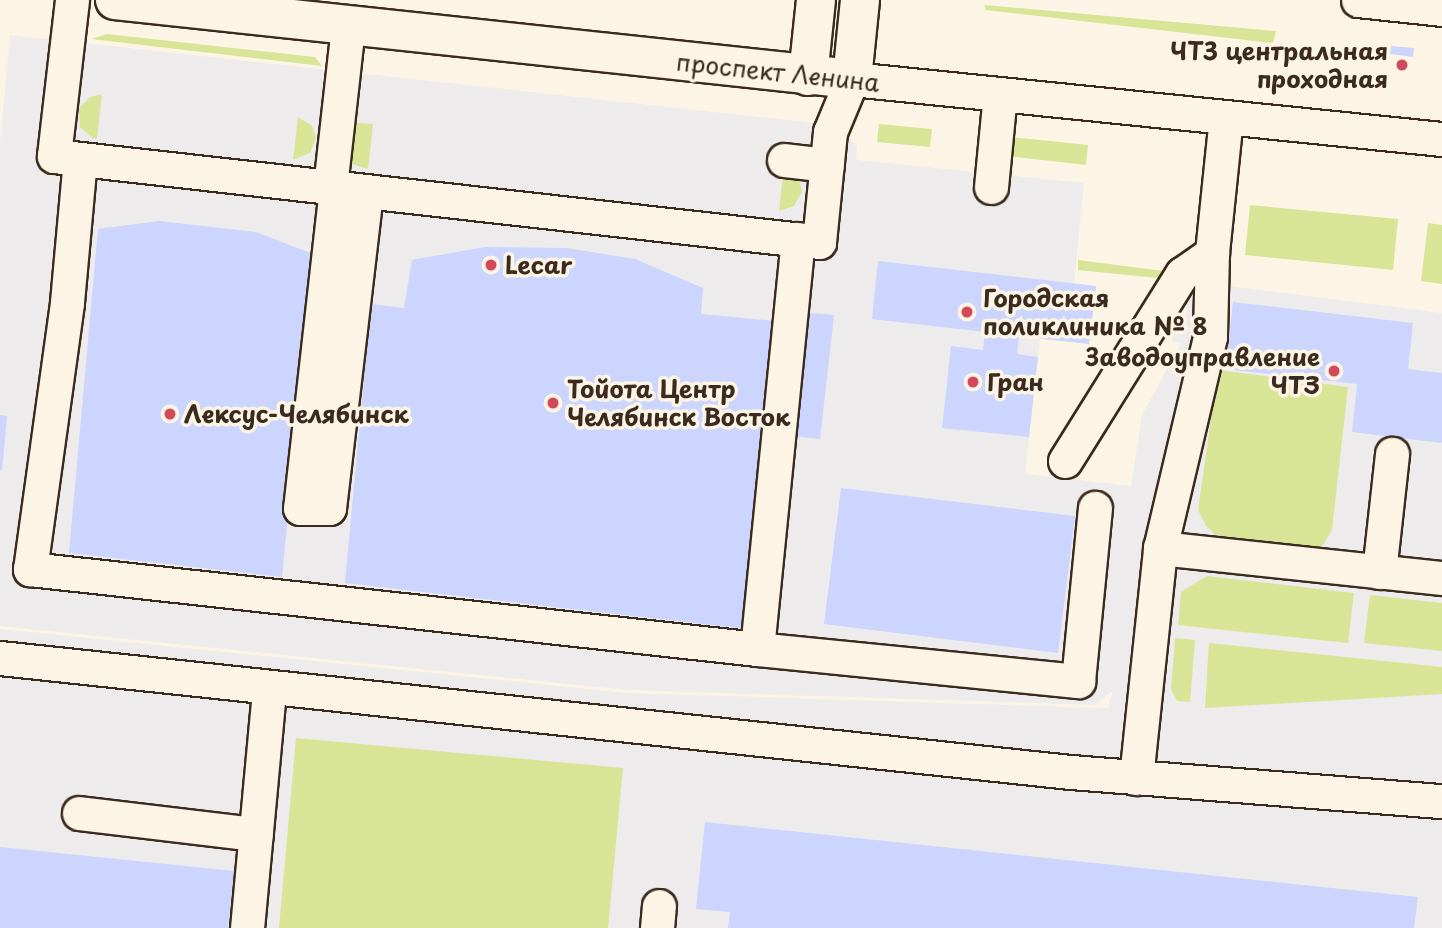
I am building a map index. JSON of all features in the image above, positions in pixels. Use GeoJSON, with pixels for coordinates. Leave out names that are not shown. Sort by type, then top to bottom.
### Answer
{"type":"FeatureCollection","features":[{"type":"Feature","properties":{"kind":"main road","name":"проспект Ленина"},"geometry":{"type":"LineString","coordinates":[[115,0],[852,79]]}},
{"type":"Feature","properties":{"kind":"main road"},"geometry":{"type":"LineString","coordinates":[[808,76],[816,0]]}},
{"type":"Feature","properties":{"kind":"main road"},"geometry":{"type":"LineString","coordinates":[[852,79],[860,0]]}},
{"type":"Feature","properties":{"kind":"street"},"geometry":{"type":"LineString","coordinates":[[72,0],[54,156],[798,240],[820,242],[830,132],[852,79]]}},
{"type":"Feature","properties":{"kind":"street"},"geometry":{"type":"LineString","coordinates":[[1358,0],[1442,9]]}},
{"type":"Feature","properties":{"kind":"street"},"geometry":{"type":"LineString","coordinates":[[344,189],[300,508],[329,508],[344,189],[348,26]]}},
{"type":"Feature","properties":{"kind":"street"},"geometry":{"type":"LineString","coordinates":[[808,76],[830,132]]}},
{"type":"Feature","properties":{"kind":"street","name":"проспект Ленина"},"geometry":{"type":"LineString","coordinates":[[852,79],[1442,139]]}},
{"type":"Feature","properties":{"kind":"street"},"geometry":{"type":"LineString","coordinates":[[991,187],[1000,94]]}},
{"type":"Feature","properties":{"kind":"street"},"geometry":{"type":"LineString","coordinates":[[1136,778],[1160,548],[1210,337],[1212,253],[1226,117]]}},
{"type":"Feature","properties":{"kind":"street"},"geometry":{"type":"LineString","coordinates":[[80,159],[67,303],[30,569],[757,649],[1078,681],[1095,508]]}},
{"type":"Feature","properties":{"kind":"street"},"geometry":{"type":"LineString","coordinates":[[784,160],[827,165]]}},
{"type":"Feature","properties":{"kind":"street"},"geometry":{"type":"LineString","coordinates":[[757,649],[798,240]]}},
{"type":"Feature","properties":{"kind":"street"},"geometry":{"type":"LineString","coordinates":[[1065,461],[1182,274],[1212,253]]}},
{"type":"Feature","properties":{"kind":"street"},"geometry":{"type":"LineString","coordinates":[[1379,572],[1392,454]]}},
{"type":"Feature","properties":{"kind":"street"},"geometry":{"type":"LineString","coordinates":[[1160,548],[1442,578]]}},
{"type":"Feature","properties":{"kind":"street"},"geometry":{"type":"LineString","coordinates":[[0,659],[1136,778],[1442,801]]}},
{"type":"Feature","properties":{"kind":"street"},"geometry":{"type":"LineString","coordinates":[[247,928],[269,689]]}},
{"type":"Feature","properties":{"kind":"street"},"geometry":{"type":"LineString","coordinates":[[79,813],[256,834]]}},
{"type":"Feature","properties":{"kind":"shaded area"},"geometry":{"type":"Polygon","coordinates":[[[10,35],[814,123],[857,145],[856,160],[1084,183],[1074,283],[1096,286],[1089,344],[1040,339],[1025,474],[1131,486],[1142,415],[1181,343],[1172,341],[1173,319],[1186,319],[1189,281],[1442,313],[1442,928],[0,928],[0,629],[627,693],[1108,708],[1113,690],[1096,705],[627,690],[0,626],[0,143],[10,35]]]}},
{"type":"Feature","properties":{"kind":"green space"},"geometry":{"type":"Polygon","coordinates":[[[984,5],[1276,31],[1273,43],[986,10],[984,5]]]}},
{"type":"Feature","properties":{"kind":"green space"},"geometry":{"type":"Polygon","coordinates":[[[107,34],[315,57],[322,66],[91,39],[107,34]]]}},
{"type":"Feature","properties":{"kind":"green space"},"geometry":{"type":"Polygon","coordinates":[[[102,94],[97,139],[80,127],[79,108],[90,97],[102,94]]]}},
{"type":"Feature","properties":{"kind":"green space"},"geometry":{"type":"Polygon","coordinates":[[[298,117],[312,126],[316,137],[310,153],[293,160],[298,117]]]}},
{"type":"Feature","properties":{"kind":"green space"},"geometry":{"type":"Polygon","coordinates":[[[357,123],[373,124],[368,169],[349,163],[349,128],[357,123]]]}},
{"type":"Feature","properties":{"kind":"green space"},"geometry":{"type":"Polygon","coordinates":[[[879,124],[932,129],[930,147],[877,142],[879,124]]]}},
{"type":"Feature","properties":{"kind":"green space"},"geometry":{"type":"Polygon","coordinates":[[[1010,137],[1088,145],[1086,165],[1007,156],[1010,137]]]}},
{"type":"Feature","properties":{"kind":"green space"},"geometry":{"type":"Polygon","coordinates":[[[784,167],[799,178],[802,192],[794,206],[779,211],[784,167]]]}},
{"type":"Feature","properties":{"kind":"green space"},"geometry":{"type":"Polygon","coordinates":[[[1250,205],[1398,219],[1393,270],[1245,255],[1250,205]]]}},
{"type":"Feature","properties":{"kind":"green space"},"geometry":{"type":"Polygon","coordinates":[[[1428,223],[1442,225],[1442,284],[1421,281],[1428,223]]]}},
{"type":"Feature","properties":{"kind":"green space"},"geometry":{"type":"Polygon","coordinates":[[[1078,260],[1172,272],[1168,279],[1078,270],[1078,260]]]}},
{"type":"Feature","properties":{"kind":"green space"},"geometry":{"type":"Polygon","coordinates":[[[1218,370],[1348,387],[1332,530],[1320,550],[1222,541],[1206,526],[1198,510],[1218,370]]]}},
{"type":"Feature","properties":{"kind":"green space"},"geometry":{"type":"Polygon","coordinates":[[[1207,576],[1354,593],[1348,643],[1178,625],[1181,592],[1207,576]]]}},
{"type":"Feature","properties":{"kind":"green space"},"geometry":{"type":"Polygon","coordinates":[[[1370,595],[1442,603],[1442,651],[1364,643],[1370,595]]]}},
{"type":"Feature","properties":{"kind":"green space"},"geometry":{"type":"Polygon","coordinates":[[[1175,638],[1195,640],[1190,702],[1177,701],[1171,689],[1175,638]]]}},
{"type":"Feature","properties":{"kind":"green space"},"geometry":{"type":"Polygon","coordinates":[[[1209,643],[1442,667],[1442,694],[1205,708],[1209,643]]]}},
{"type":"Feature","properties":{"kind":"green space"},"geometry":{"type":"Polygon","coordinates":[[[296,738],[623,768],[608,928],[279,928],[296,738]]]}},
{"type":"Feature","properties":{"kind":"building"},"geometry":{"type":"Polygon","coordinates":[[[1391,46],[1414,48],[1413,57],[1390,54],[1391,46]]]}},
{"type":"Feature","properties":{"kind":"building"},"geometry":{"type":"Polygon","coordinates":[[[159,221],[256,232],[313,254],[282,577],[69,553],[98,229],[159,221]]]}},
{"type":"Feature","properties":{"kind":"building"},"geometry":{"type":"Polygon","coordinates":[[[485,247],[567,248],[635,259],[703,288],[701,314],[774,321],[747,629],[345,583],[371,304],[404,308],[412,260],[485,247]]]}},
{"type":"Feature","properties":{"kind":"building"},"geometry":{"type":"Polygon","coordinates":[[[878,261],[1096,286],[1089,344],[1019,336],[1017,354],[1038,357],[1029,437],[942,428],[951,346],[983,350],[985,332],[872,319],[878,261]]]}},
{"type":"Feature","properties":{"kind":"building","name":"Заводоуправление ЧТЗ"},"geometry":{"type":"Polygon","coordinates":[[[1233,302],[1413,323],[1408,369],[1442,373],[1442,443],[1352,432],[1357,384],[1226,369],[1233,302]]]}},
{"type":"Feature","properties":{"kind":"building"},"geometry":{"type":"Polygon","coordinates":[[[809,313],[834,315],[820,439],[794,436],[809,313]]]}},
{"type":"Feature","properties":{"kind":"building"},"geometry":{"type":"Polygon","coordinates":[[[0,415],[7,416],[2,470],[0,470],[0,415]]]}},
{"type":"Feature","properties":{"kind":"building"},"geometry":{"type":"Polygon","coordinates":[[[841,488],[1075,516],[1058,653],[824,624],[841,488]]]}},
{"type":"Feature","properties":{"kind":"building"},"geometry":{"type":"Polygon","coordinates":[[[705,822],[1418,897],[1414,928],[728,928],[730,912],[696,909],[705,822]]]}},
{"type":"Feature","properties":{"kind":"building"},"geometry":{"type":"Polygon","coordinates":[[[0,847],[234,871],[228,928],[0,928],[0,847]]]}},
{"type":"Feature","properties":{"kind":"place","name":"ЧТЗ центральная проходная"},"geometry":{"type":"Point","coordinates":[1402,65]}},
{"type":"Feature","properties":{"kind":"place","name":"Lecar"},"geometry":{"type":"Point","coordinates":[491,265]}},
{"type":"Feature","properties":{"kind":"place","name":"Городская поликлиника № 8"},"geometry":{"type":"Point","coordinates":[967,312]}},
{"type":"Feature","properties":{"kind":"place","name":"Заводоуправление ЧТЗ"},"geometry":{"type":"Point","coordinates":[1334,371]}},
{"type":"Feature","properties":{"kind":"place","name":"Гран"},"geometry":{"type":"Point","coordinates":[973,382]}},
{"type":"Feature","properties":{"kind":"place","name":"Тойота Центр Челябинск Восток"},"geometry":{"type":"Point","coordinates":[553,403]}},
{"type":"Feature","properties":{"kind":"place","name":"Лексус-Челябинск"},"geometry":{"type":"Point","coordinates":[170,414]}}]}
